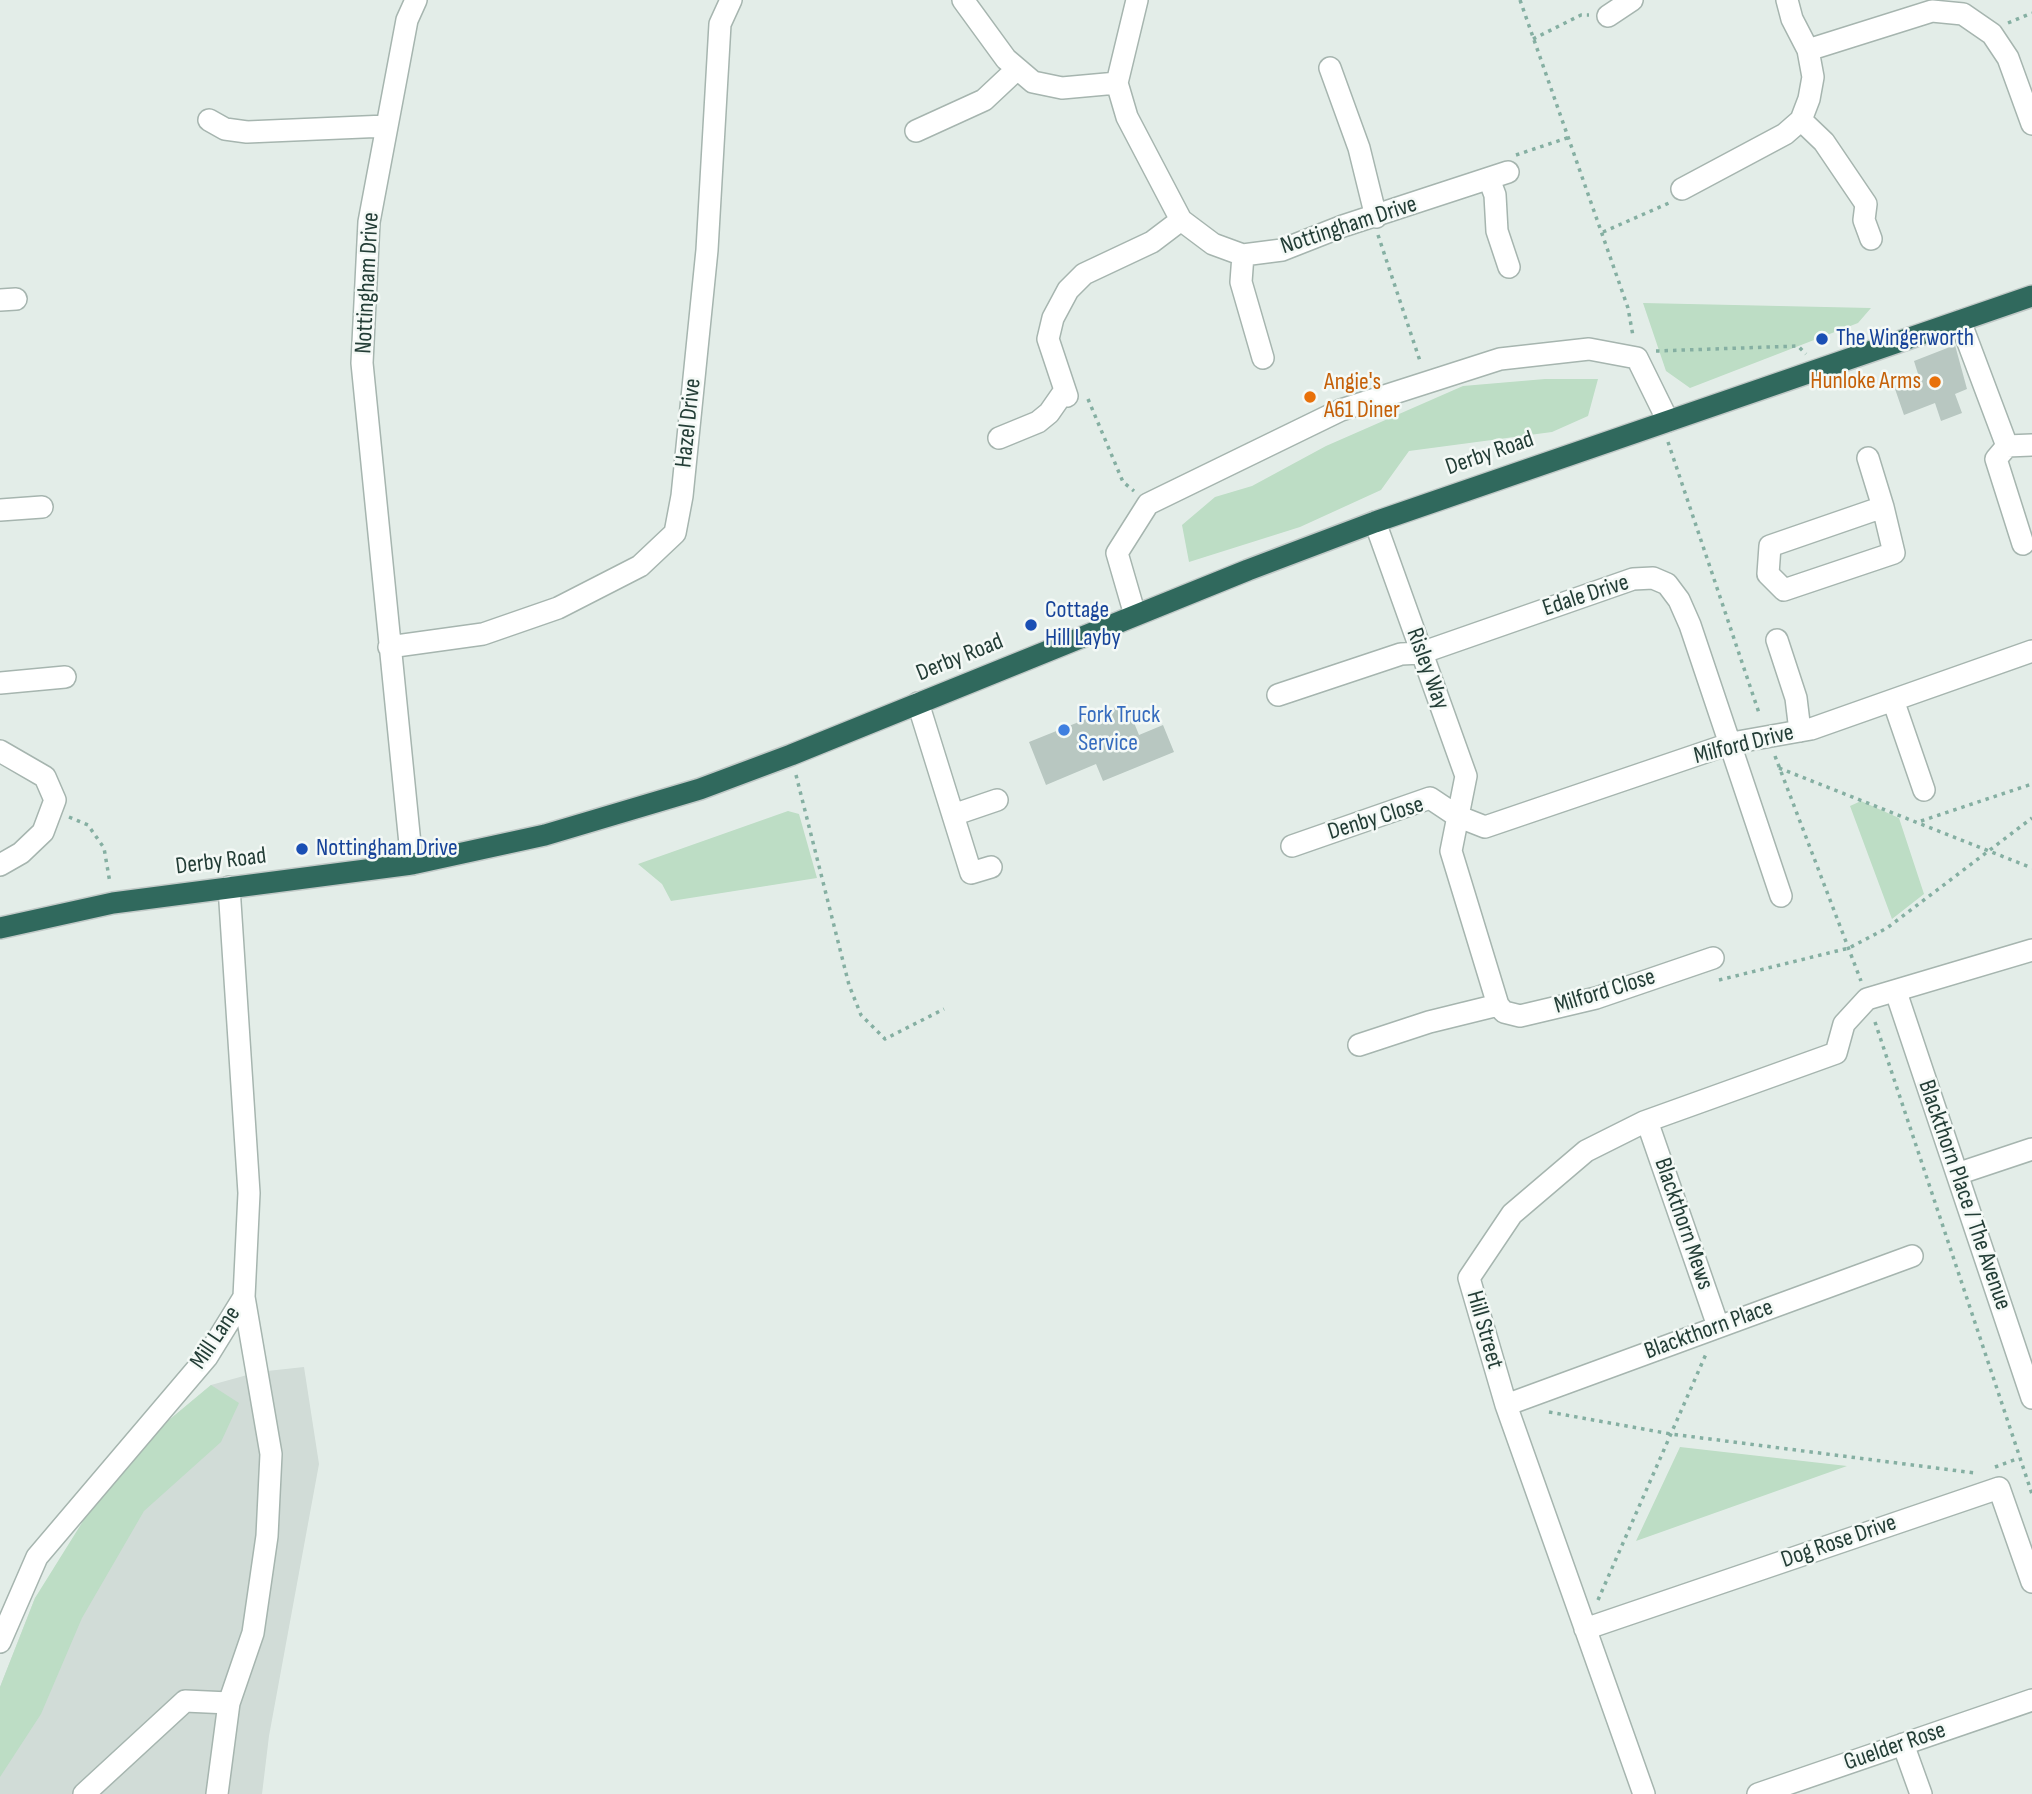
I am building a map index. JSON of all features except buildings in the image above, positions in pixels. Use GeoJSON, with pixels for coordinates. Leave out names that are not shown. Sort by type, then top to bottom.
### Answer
{"type":"FeatureCollection","features":[{"type":"Feature","properties":{"kind":"highway","name":"Derby Road"},"geometry":{"type":"LineString","coordinates":[[0,928],[113,903],[412,864],[545,835],[700,789],[1375,522],[2032,296]]}},
{"type":"Feature","properties":{"kind":"street","name":"Nottingham Drive"},"geometry":{"type":"LineString","coordinates":[[412,864],[362,363],[369,222],[407,20],[416,0]]}},
{"type":"Feature","properties":{"kind":"street","name":"Hazel Drive"},"geometry":{"type":"LineString","coordinates":[[389,647],[482,634],[558,608],[640,566],[675,533],[682,496],[707,250],[720,24],[731,0]]}},
{"type":"Feature","properties":{"kind":"street"},"geometry":{"type":"LineString","coordinates":[[963,0],[1016,70],[1033,82],[1062,88],[1117,83]]}},
{"type":"Feature","properties":{"kind":"street","name":"Nottingham Drive"},"geometry":{"type":"LineString","coordinates":[[1137,0],[1117,83],[1127,117],[1181,220],[1213,244],[1243,255],[1282,250],[1343,226],[1499,175]]}},
{"type":"Feature","properties":{"kind":"street"},"geometry":{"type":"LineString","coordinates":[[1608,16],[1632,0]]}},
{"type":"Feature","properties":{"kind":"street"},"geometry":{"type":"LineString","coordinates":[[1682,189],[1785,134],[1801,120],[1813,77],[1808,50],[1792,19],[1787,0]]}},
{"type":"Feature","properties":{"kind":"street"},"geometry":{"type":"LineString","coordinates":[[1808,50],[1946,5],[1993,34],[2008,58],[2032,124]]}},
{"type":"Feature","properties":{"kind":"street"},"geometry":{"type":"LineString","coordinates":[[1330,68],[1359,148],[1374,218]]}},
{"type":"Feature","properties":{"kind":"street"},"geometry":{"type":"LineString","coordinates":[[916,131],[984,100],[1016,70]]}},
{"type":"Feature","properties":{"kind":"street"},"geometry":{"type":"LineString","coordinates":[[209,120],[225,129],[247,132],[386,126]]}},
{"type":"Feature","properties":{"kind":"street"},"geometry":{"type":"LineString","coordinates":[[1801,120],[1824,142],[1866,204],[1864,220],[1871,239]]}},
{"type":"Feature","properties":{"kind":"street"},"geometry":{"type":"LineString","coordinates":[[1499,175],[1495,195],[1497,231],[1509,267]]}},
{"type":"Feature","properties":{"kind":"street"},"geometry":{"type":"LineString","coordinates":[[999,438],[1038,422],[1066,393],[1048,339],[1053,318],[1068,290],[1084,274],[1152,242],[1181,220]]}},
{"type":"Feature","properties":{"kind":"street"},"geometry":{"type":"LineString","coordinates":[[1243,255],[1241,282],[1263,358]]}},
{"type":"Feature","properties":{"kind":"street"},"geometry":{"type":"LineString","coordinates":[[1960,321],[2007,446]]}},
{"type":"Feature","properties":{"kind":"street"},"geometry":{"type":"LineString","coordinates":[[1135,615],[1117,553],[1149,504],[1341,410],[1500,359],[1589,349],[1637,358],[1665,422]]}},
{"type":"Feature","properties":{"kind":"street"},"geometry":{"type":"LineString","coordinates":[[2023,544],[1996,459],[2007,446],[2032,445]]}},
{"type":"Feature","properties":{"kind":"street"},"geometry":{"type":"LineString","coordinates":[[1868,458],[1883,506],[1894,553],[1784,590],[1768,573],[1770,545],[1883,506]]}},
{"type":"Feature","properties":{"kind":"street"},"geometry":{"type":"LineString","coordinates":[[0,510],[42,507]]}},
{"type":"Feature","properties":{"kind":"street","name":"Risley Way"},"geometry":{"type":"LineString","coordinates":[[1375,522],[1466,776],[1457,816]]}},
{"type":"Feature","properties":{"kind":"street","name":"Edale Drive"},"geometry":{"type":"LineString","coordinates":[[1421,653],[1633,579],[1653,578],[1667,584],[1679,600],[1732,743]]}},
{"type":"Feature","properties":{"kind":"street"},"geometry":{"type":"LineString","coordinates":[[1777,640],[1796,698],[1800,731]]}},
{"type":"Feature","properties":{"kind":"street","name":"Milford Drive"},"geometry":{"type":"LineString","coordinates":[[1457,816],[1485,827],[1732,743],[1800,731],[2032,651]]}},
{"type":"Feature","properties":{"kind":"street"},"geometry":{"type":"LineString","coordinates":[[1278,695],[1401,654],[1421,653]]}},
{"type":"Feature","properties":{"kind":"street"},"geometry":{"type":"LineString","coordinates":[[0,683],[65,677]]}},
{"type":"Feature","properties":{"kind":"street"},"geometry":{"type":"LineString","coordinates":[[1893,700],[1924,790]]}},
{"type":"Feature","properties":{"kind":"street"},"geometry":{"type":"LineString","coordinates":[[918,703],[971,873],[991,867]]}},
{"type":"Feature","properties":{"kind":"street"},"geometry":{"type":"LineString","coordinates":[[1732,743],[1781,896]]}},
{"type":"Feature","properties":{"kind":"street"},"geometry":{"type":"LineString","coordinates":[[0,751],[45,777],[55,800],[43,832],[21,853],[0,865]]}},
{"type":"Feature","properties":{"kind":"street","name":"Denby Close"},"geometry":{"type":"LineString","coordinates":[[1292,846],[1430,798],[1457,816]]}},
{"type":"Feature","properties":{"kind":"street"},"geometry":{"type":"LineString","coordinates":[[953,815],[997,800]]}},
{"type":"Feature","properties":{"kind":"street"},"geometry":{"type":"LineString","coordinates":[[1457,816],[1451,851],[1498,1005]]}},
{"type":"Feature","properties":{"kind":"street","name":"Mill Lane"},"geometry":{"type":"LineString","coordinates":[[0,1643],[37,1557],[207,1357],[244,1297],[249,1193],[229,887]]}},
{"type":"Feature","properties":{"kind":"street"},"geometry":{"type":"LineString","coordinates":[[1867,999],[2032,950]]}},
{"type":"Feature","properties":{"kind":"street","name":"Milford Close"},"geometry":{"type":"LineString","coordinates":[[1359,1045],[1429,1022],[1498,1005],[1504,1012],[1520,1016],[1596,998],[1713,958]]}},
{"type":"Feature","properties":{"kind":"street","name":"Blackthorn Place / The Avenue"},"geometry":{"type":"LineString","coordinates":[[1896,992],[2032,1398]]}},
{"type":"Feature","properties":{"kind":"street","name":"Hill Street"},"geometry":{"type":"LineString","coordinates":[[1644,1794],[1506,1405],[1469,1278],[1512,1214],[1586,1151],[1647,1121],[1836,1053],[1844,1024],[1867,999]]}},
{"type":"Feature","properties":{"kind":"street","name":"Blackthorn Mews"},"geometry":{"type":"LineString","coordinates":[[1647,1121],[1718,1326]]}},
{"type":"Feature","properties":{"kind":"street"},"geometry":{"type":"LineString","coordinates":[[1958,1174],[2032,1149]]}},
{"type":"Feature","properties":{"kind":"street","name":"Blackthorn Place"},"geometry":{"type":"LineString","coordinates":[[1506,1405],[1912,1256]]}},
{"type":"Feature","properties":{"kind":"street"},"geometry":{"type":"LineString","coordinates":[[215,1792],[229,1703],[253,1633],[267,1536],[271,1454],[244,1297]]}},
{"type":"Feature","properties":{"kind":"street","name":"Dog Rose Drive"},"geometry":{"type":"LineString","coordinates":[[1585,1629],[1999,1488],[2024,1537],[2032,1582]]}},
{"type":"Feature","properties":{"kind":"street","name":"Guelder Rose"},"geometry":{"type":"LineString","coordinates":[[1758,1794],[2032,1700]]}},
{"type":"Feature","properties":{"kind":"street"},"geometry":{"type":"LineString","coordinates":[[84,1794],[185,1701],[229,1703]]}},
{"type":"Feature","properties":{"kind":"street"},"geometry":{"type":"LineString","coordinates":[[1903,1744],[1921,1794]]}},
{"type":"Feature","properties":{"kind":"path"},"geometry":{"type":"LineString","coordinates":[[1520,0],[1628,308],[1637,358],[1659,350],[1798,346],[1819,369]]}},
{"type":"Feature","properties":{"kind":"path"},"geometry":{"type":"LineString","coordinates":[[1533,39],[1581,15]]}},
{"type":"Feature","properties":{"kind":"path"},"geometry":{"type":"LineString","coordinates":[[1499,175],[1516,154],[1570,137]]}},
{"type":"Feature","properties":{"kind":"path"},"geometry":{"type":"LineString","coordinates":[[1602,232],[1675,201],[1682,189]]}},
{"type":"Feature","properties":{"kind":"path"},"geometry":{"type":"LineString","coordinates":[[1374,218],[1415,346]]}},
{"type":"Feature","properties":{"kind":"path"},"geometry":{"type":"LineString","coordinates":[[1066,393],[1087,396],[1123,482],[1149,504]]}},
{"type":"Feature","properties":{"kind":"path"},"geometry":{"type":"LineString","coordinates":[[1665,422],[1767,737],[1867,999],[2032,1494]]}},
{"type":"Feature","properties":{"kind":"path"},"geometry":{"type":"LineString","coordinates":[[791,755],[849,985],[861,1015],[885,1039],[944,1009]]}},
{"type":"Feature","properties":{"kind":"path"},"geometry":{"type":"LineString","coordinates":[[1779,768],[2032,868]]}},
{"type":"Feature","properties":{"kind":"path"},"geometry":{"type":"LineString","coordinates":[[1919,822],[2032,783]]}},
{"type":"Feature","properties":{"kind":"path"},"geometry":{"type":"LineString","coordinates":[[1849,948],[1887,928],[2032,818]]}},
{"type":"Feature","properties":{"kind":"path"},"geometry":{"type":"LineString","coordinates":[[1585,1629],[1718,1326]]}},
{"type":"Feature","properties":{"kind":"path"},"geometry":{"type":"LineString","coordinates":[[1547,1412],[1671,1434],[1978,1473]]}},
{"type":"Feature","properties":{"kind":"path"},"geometry":{"type":"LineString","coordinates":[[1988,1469],[2019,1458]]}},
{"type":"Feature","properties":{"kind":"shaded area"},"geometry":{"type":"Polygon","coordinates":[[[304,1367],[319,1464],[269,1736],[262,1794],[0,1794],[0,1687],[35,1598],[169,1420],[211,1385],[258,1372],[304,1367]]]}},
{"type":"Feature","properties":{"kind":"green space"},"geometry":{"type":"Polygon","coordinates":[[[1643,303],[1871,308],[1858,323],[1690,388],[1666,371],[1643,303]]]}},
{"type":"Feature","properties":{"kind":"green space"},"geometry":{"type":"Polygon","coordinates":[[[1545,379],[1598,379],[1588,416],[1552,432],[1409,451],[1381,490],[1300,527],[1189,562],[1182,525],[1215,497],[1252,486],[1326,446],[1463,386],[1545,379]]]}},
{"type":"Feature","properties":{"kind":"green space"},"geometry":{"type":"Polygon","coordinates":[[[1861,801],[1899,818],[1924,894],[1892,919],[1850,806],[1861,801]]]}},
{"type":"Feature","properties":{"kind":"green space"},"geometry":{"type":"Polygon","coordinates":[[[788,811],[799,814],[817,878],[671,901],[662,884],[638,864],[788,811]]]}},
{"type":"Feature","properties":{"kind":"green space"},"geometry":{"type":"Polygon","coordinates":[[[211,1385],[239,1403],[221,1442],[144,1511],[82,1618],[41,1714],[0,1777],[0,1687],[35,1598],[103,1489],[169,1420],[211,1385]]]}},
{"type":"Feature","properties":{"kind":"green space"},"geometry":{"type":"Polygon","coordinates":[[[1680,1447],[1847,1466],[1636,1541],[1680,1447]]]}},
{"type":"Feature","properties":{"kind":"place","name":"The Wingerworth"},"geometry":{"type":"Point","coordinates":[1822,339]}},
{"type":"Feature","properties":{"kind":"place","name":"Hunloke Arms"},"geometry":{"type":"Point","coordinates":[1935,382]}},
{"type":"Feature","properties":{"kind":"place","name":"Angie's A61 Diner"},"geometry":{"type":"Point","coordinates":[1310,397]}},
{"type":"Feature","properties":{"kind":"place","name":"Cottage Hill Layby"},"geometry":{"type":"Point","coordinates":[1031,625]}},
{"type":"Feature","properties":{"kind":"place","name":"Fork Truck Service"},"geometry":{"type":"Point","coordinates":[1064,730]}},
{"type":"Feature","properties":{"kind":"place","name":"Nottingham Drive"},"geometry":{"type":"Point","coordinates":[302,849]}}]}
